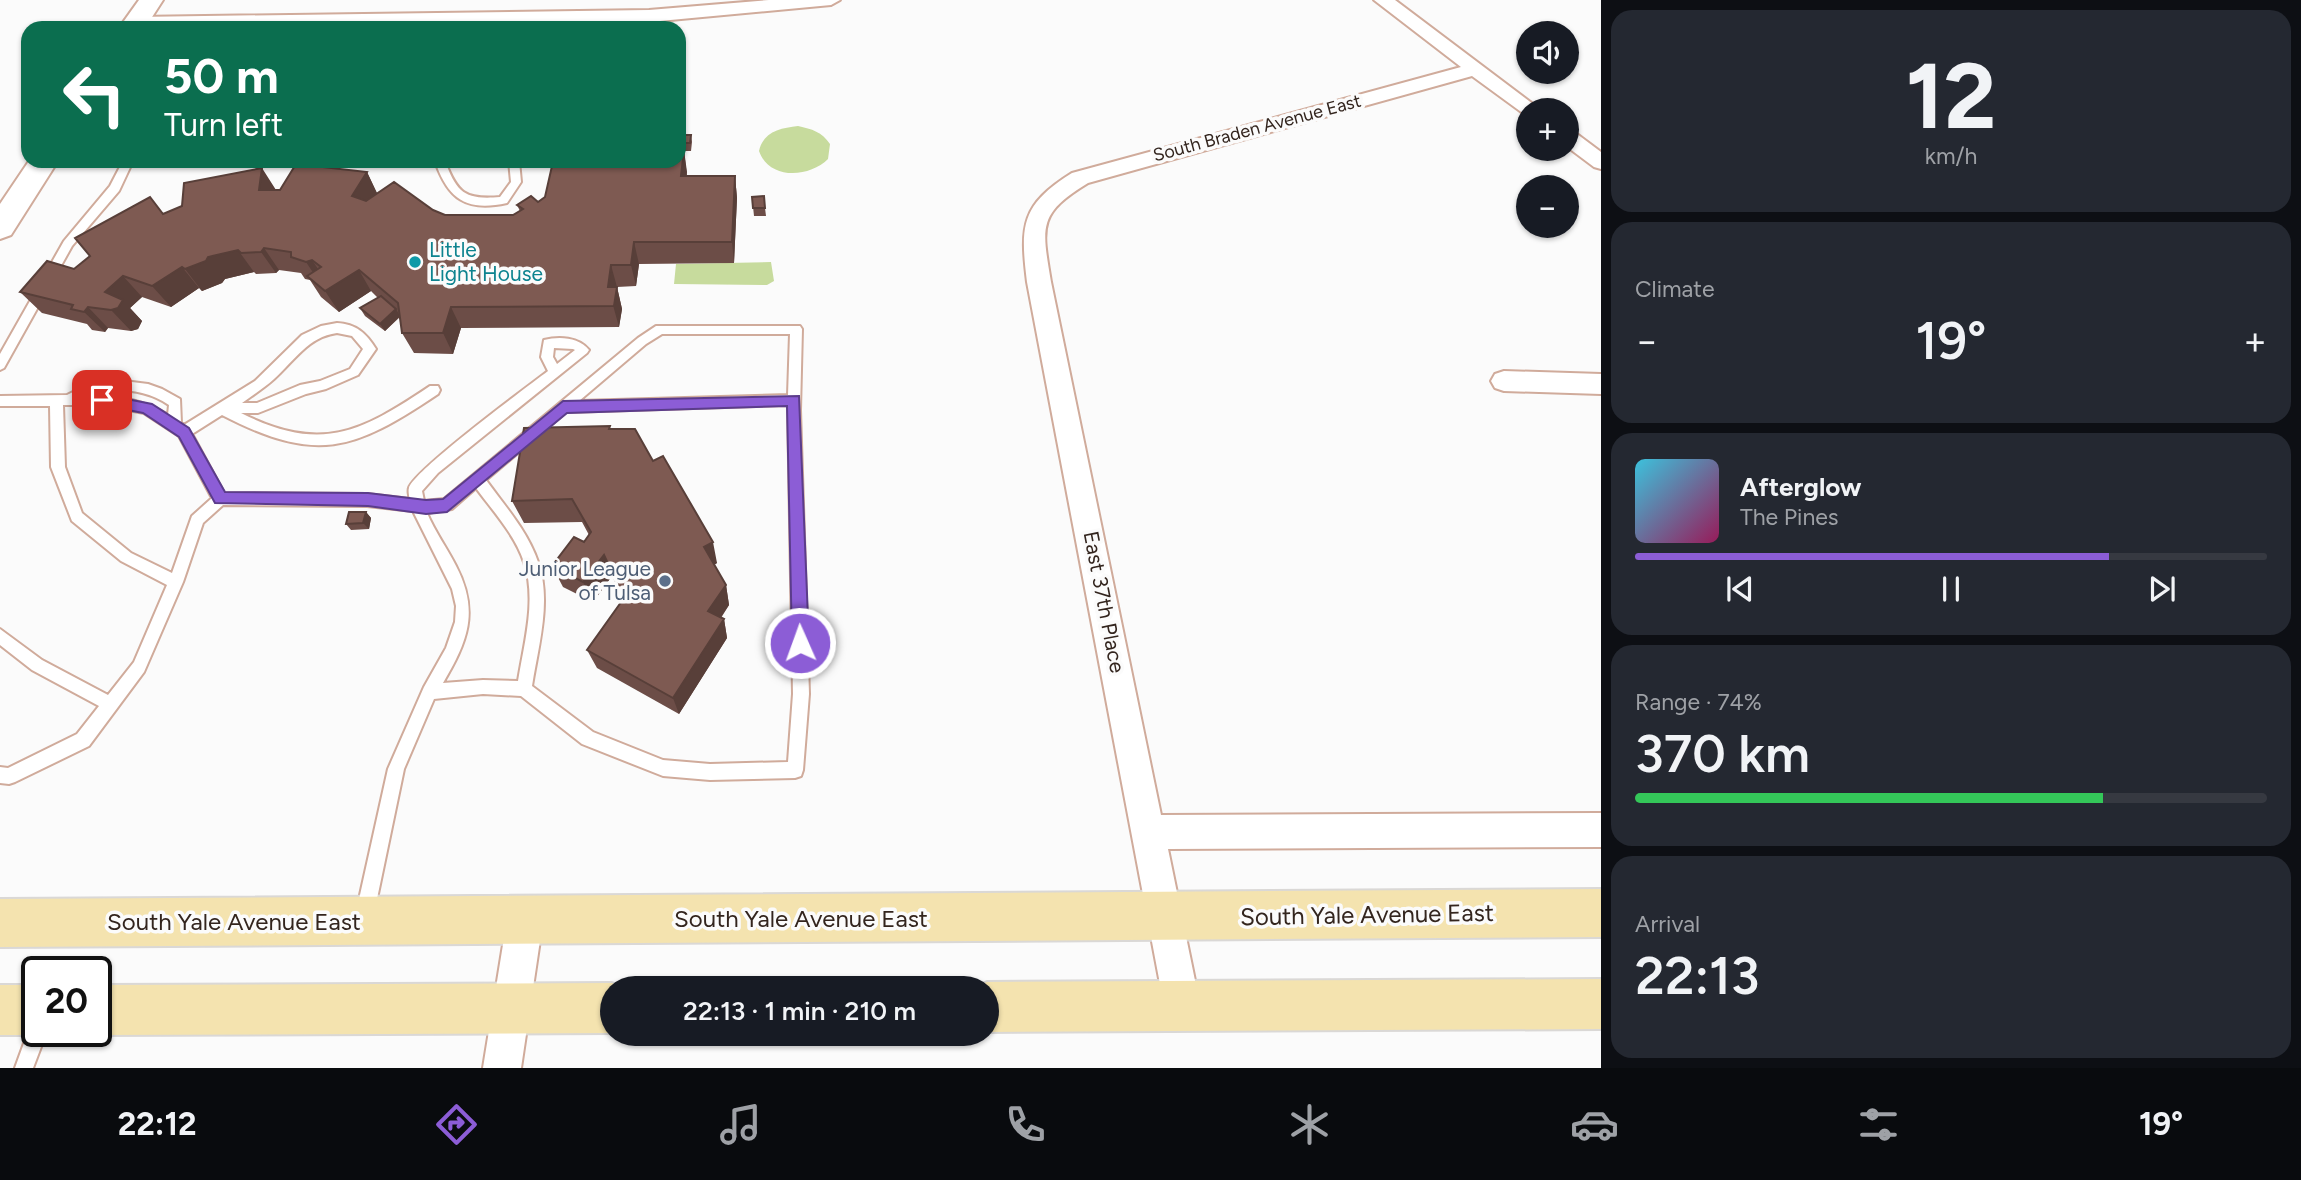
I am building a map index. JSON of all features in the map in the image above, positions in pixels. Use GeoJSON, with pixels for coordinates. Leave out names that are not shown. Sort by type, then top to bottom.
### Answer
{"type":"FeatureCollection","features":[{"type":"Feature","properties":{"kind":"main road","name":"South Yale Avenue East"},"geometry":{"type":"LineString","coordinates":[[0,923],[1601,913]]}},
{"type":"Feature","properties":{"kind":"main road"},"geometry":{"type":"LineString","coordinates":[[999,1007],[1601,1004]]}},
{"type":"Feature","properties":{"kind":"main road"},"geometry":{"type":"LineString","coordinates":[[112,1010],[600,1009]]}},
{"type":"Feature","properties":{"kind":"main road"},"geometry":{"type":"LineString","coordinates":[[0,1010],[21,1010]]}},
{"type":"Feature","properties":{"kind":"street"},"geometry":{"type":"LineString","coordinates":[[137,21],[151,0]]}},
{"type":"Feature","properties":{"kind":"street"},"geometry":{"type":"LineString","coordinates":[[457,19],[464,0]]}},
{"type":"Feature","properties":{"kind":"street"},"geometry":{"type":"LineString","coordinates":[[349,21],[649,16],[831,0]]}},
{"type":"Feature","properties":{"kind":"street"},"geometry":{"type":"LineString","coordinates":[[1383,0],[1516,99]]}},
{"type":"Feature","properties":{"kind":"street","name":"South Braden Avenue East"},"geometry":{"type":"LineString","coordinates":[[1045,200],[1080,178],[1098,172],[1475,69]]}},
{"type":"Feature","properties":{"kind":"street"},"geometry":{"type":"LineString","coordinates":[[1579,146],[1601,162]]}},
{"type":"Feature","properties":{"kind":"street"},"geometry":{"type":"LineString","coordinates":[[0,228],[39,168]]}},
{"type":"Feature","properties":{"kind":"street","name":"East 37th Place"},"geometry":{"type":"LineString","coordinates":[[1045,200],[1038,211],[1035,224],[1035,252],[1040,282],[1167,917],[1182,1005]]}},
{"type":"Feature","properties":{"kind":"street"},"geometry":{"type":"LineString","coordinates":[[1504,381],[1601,384]]}},
{"type":"Feature","properties":{"kind":"street"},"geometry":{"type":"LineString","coordinates":[[1150,832],[1601,830]]}},
{"type":"Feature","properties":{"kind":"street"},"geometry":{"type":"LineString","coordinates":[[502,1068],[525,920]]}},
{"type":"Feature","properties":{"kind":"lane"},"geometry":{"type":"LineString","coordinates":[[0,365],[68,244],[115,188],[125,168]]}},
{"type":"Feature","properties":{"kind":"lane"},"geometry":{"type":"LineString","coordinates":[[443,168],[455,194],[475,204],[503,201],[516,182],[515,168]]}},
{"type":"Feature","properties":{"kind":"lane"},"geometry":{"type":"LineString","coordinates":[[179,429],[220,408],[268,377],[305,338],[323,328],[351,328],[370,349],[354,372],[322,386],[304,388],[258,408],[220,408]]}},
{"type":"Feature","properties":{"kind":"lane"},"geometry":{"type":"LineString","coordinates":[[0,775],[9,776],[83,740],[139,667],[176,582],[197,520],[220,499],[368,500],[416,506],[447,505],[642,341],[660,329],[796,329],[794,400],[801,694],[795,770],[710,772],[663,768],[588,737],[524,689],[483,687],[429,692]]}},
{"type":"Feature","properties":{"kind":"lane"},"geometry":{"type":"LineString","coordinates":[[363,922],[396,769],[429,692],[458,644],[465,613],[456,575],[416,506],[415,489],[433,469],[555,372]]}},
{"type":"Feature","properties":{"kind":"lane"},"geometry":{"type":"LineString","coordinates":[[61,401],[93,386],[127,384],[167,396],[175,403],[179,429],[220,499]]}},
{"type":"Feature","properties":{"kind":"lane"},"geometry":{"type":"LineString","coordinates":[[220,408],[257,429],[292,441],[331,441],[368,432],[433,390]]}},
{"type":"Feature","properties":{"kind":"lane"},"geometry":{"type":"LineString","coordinates":[[0,401],[102,400],[147,408],[179,429]]}},
{"type":"Feature","properties":{"kind":"lane"},"geometry":{"type":"LineString","coordinates":[[563,407],[794,400]]}},
{"type":"Feature","properties":{"kind":"lane"},"geometry":{"type":"LineString","coordinates":[[61,401],[58,467],[77,517],[126,557],[176,582]]}},
{"type":"Feature","properties":{"kind":"lane"},"geometry":{"type":"LineString","coordinates":[[477,480],[522,543],[532,564],[536,596],[524,689]]}},
{"type":"Feature","properties":{"kind":"lane"},"geometry":{"type":"LineString","coordinates":[[0,636],[37,665],[110,704]]}},
{"type":"Feature","properties":{"kind":"lane"},"geometry":{"type":"LineString","coordinates":[[24,1068],[32,1047]]}},
{"type":"Feature","properties":{"kind":"green space"},"geometry":{"type":"Polygon","coordinates":[[[798,126],[808,128],[827,140],[830,144],[828,159],[811,170],[800,172],[790,173],[771,167],[759,151],[764,139],[779,130],[798,126]]]}},
{"type":"Feature","properties":{"kind":"green space"},"geometry":{"type":"Polygon","coordinates":[[[771,262],[774,281],[767,285],[674,284],[676,264],[771,262]]]}},
{"type":"Feature","properties":{"kind":"building"},"geometry":{"type":"Polygon","coordinates":[[[686,135],[691,135],[690,143],[686,143],[686,135]]]}},
{"type":"Feature","properties":{"kind":"building","name":"Little Light House"},"geometry":{"type":"Polygon","coordinates":[[[262,168],[259,190],[280,190],[294,168],[367,172],[352,196],[366,201],[394,182],[433,210],[445,215],[513,215],[523,209],[517,205],[531,196],[538,202],[545,197],[552,168],[682,168],[681,176],[735,176],[732,242],[634,242],[631,265],[611,265],[608,287],[617,287],[614,306],[451,307],[443,333],[402,333],[398,303],[359,270],[325,291],[307,276],[321,267],[312,260],[306,262],[291,257],[291,252],[264,248],[261,252],[241,253],[238,250],[208,257],[206,261],[185,269],[182,267],[152,286],[123,276],[105,292],[123,300],[118,308],[111,310],[88,307],[84,312],[71,309],[73,305],[20,292],[47,261],[74,269],[90,256],[75,238],[150,197],[163,214],[182,206],[184,183],[262,168]]]}},
{"type":"Feature","properties":{"kind":"building"},"geometry":{"type":"Polygon","coordinates":[[[764,196],[765,208],[753,208],[752,197],[764,196]]]}},
{"type":"Feature","properties":{"kind":"building"},"geometry":{"type":"Polygon","coordinates":[[[381,296],[396,309],[380,324],[360,308],[381,296]]]}},
{"type":"Feature","properties":{"kind":"building","name":"Junior League of Tulsa"},"geometry":{"type":"Polygon","coordinates":[[[610,426],[609,429],[635,429],[653,461],[663,456],[713,542],[704,547],[726,585],[708,611],[724,619],[673,698],[587,650],[624,598],[604,555],[583,582],[552,566],[574,537],[584,542],[591,532],[572,499],[512,501],[524,428],[610,426]]]}},
{"type":"Feature","properties":{"kind":"building"},"geometry":{"type":"Polygon","coordinates":[[[349,512],[366,512],[363,523],[346,524],[349,512]]]}},
{"type":"Feature","properties":{"kind":"place","name":"Little Light House"},"geometry":{"type":"Point","coordinates":[415,262]}},
{"type":"Feature","properties":{"kind":"place","name":"Junior League of Tulsa"},"geometry":{"type":"Point","coordinates":[665,581]}},
{"type":"Feature","properties":{"kind":"route"},"geometry":{"type":"LineString","coordinates":[[102,400],[147,408],[184,432],[220,499],[368,500],[426,507],[447,505],[563,407],[794,400],[800,643]]}}]}
